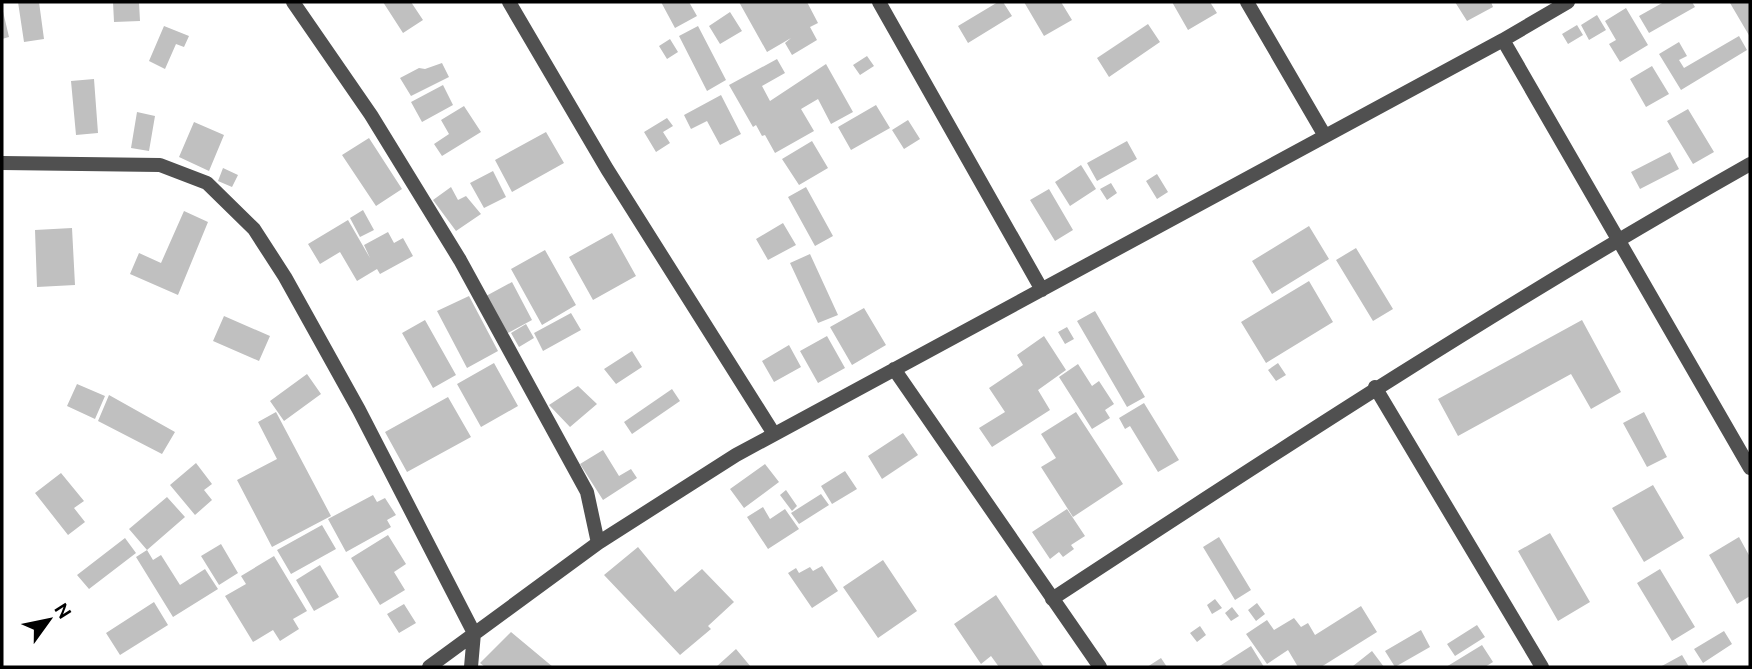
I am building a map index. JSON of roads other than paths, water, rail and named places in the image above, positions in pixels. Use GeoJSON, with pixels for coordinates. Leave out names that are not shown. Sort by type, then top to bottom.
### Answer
{"type":"FeatureCollection","features":[{"type":"Feature","properties":{"kind":"street"},"geometry":{"type":"LineString","coordinates":[[293,2],[371,115],[460,260],[587,492],[598,543]]}},
{"type":"Feature","properties":{"kind":"street"},"geometry":{"type":"LineString","coordinates":[[509,2],[607,169],[774,434]]}},
{"type":"Feature","properties":{"kind":"street"},"geometry":{"type":"LineString","coordinates":[[879,2],[1041,290]]}},
{"type":"Feature","properties":{"kind":"street"},"geometry":{"type":"LineString","coordinates":[[1247,2],[1325,136]]}},
{"type":"Feature","properties":{"kind":"street"},"geometry":{"type":"LineString","coordinates":[[429,667],[598,543],[736,455],[1503,40],[1568,2]]}},
{"type":"Feature","properties":{"kind":"street"},"geometry":{"type":"LineString","coordinates":[[1503,40],[1750,468]]}},
{"type":"Feature","properties":{"kind":"street"},"geometry":{"type":"LineString","coordinates":[[2,163],[160,165],[207,183],[244,219],[285,277],[319,337],[474,633],[471,667]]}},
{"type":"Feature","properties":{"kind":"street"},"geometry":{"type":"LineString","coordinates":[[1052,599],[1375,387],[1619,238],[1750,164]]}},
{"type":"Feature","properties":{"kind":"street"},"geometry":{"type":"LineString","coordinates":[[894,369],[1100,667]]}},
{"type":"Feature","properties":{"kind":"street"},"geometry":{"type":"LineString","coordinates":[[1375,387],[1542,667]]}}]}
